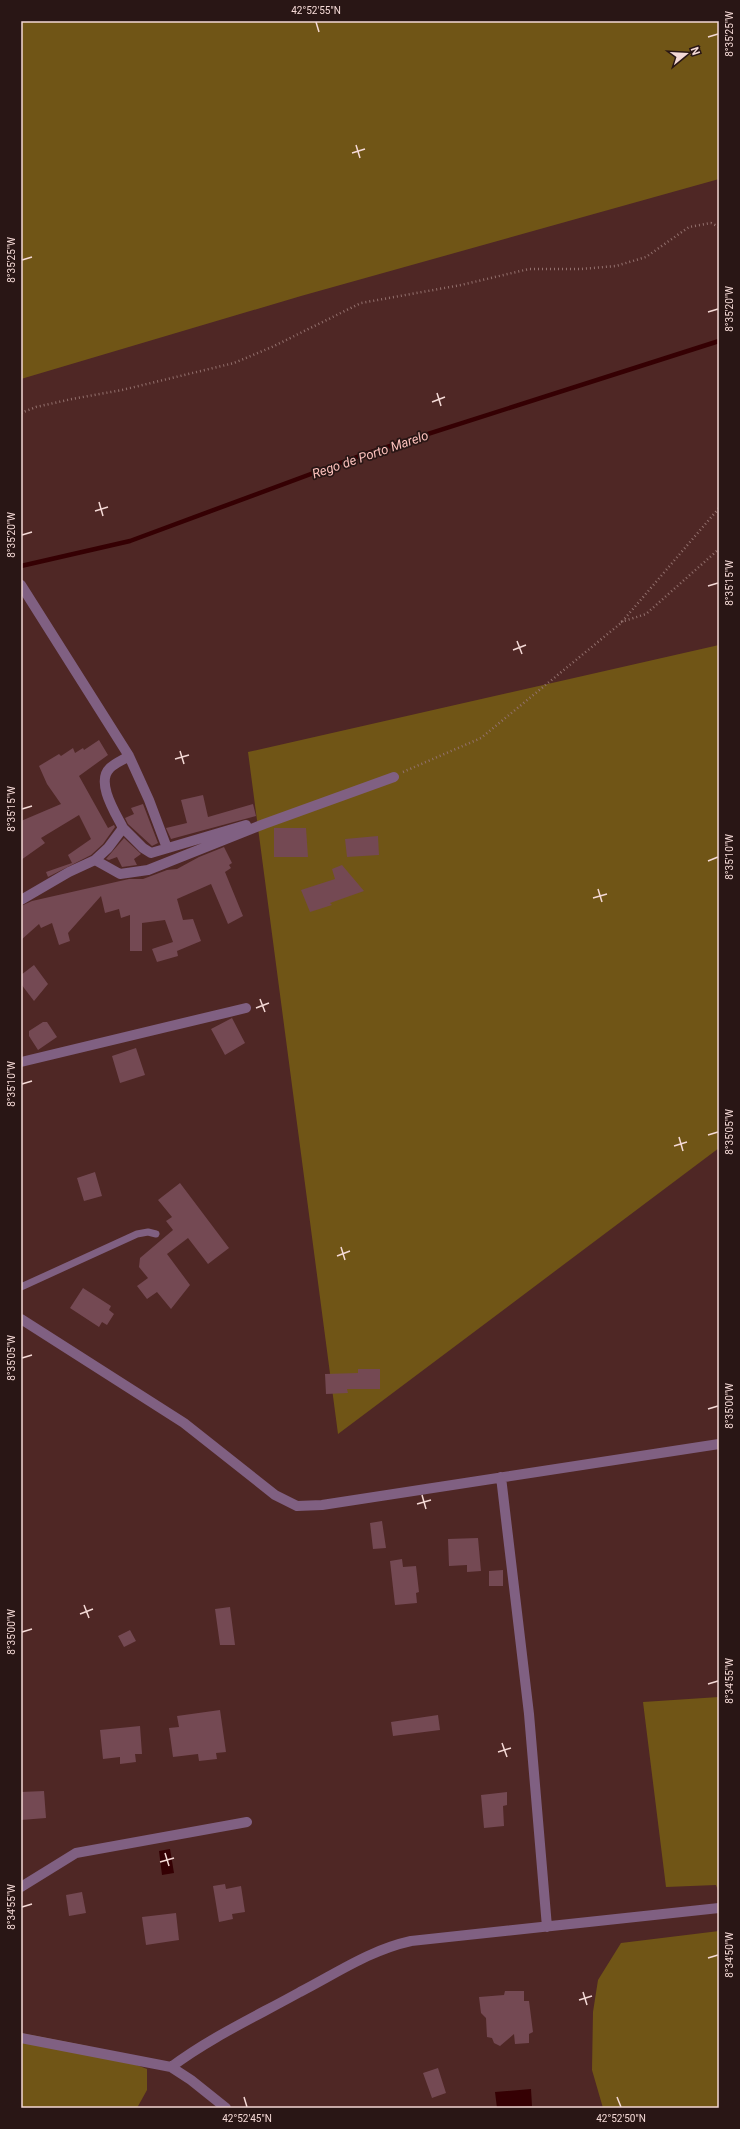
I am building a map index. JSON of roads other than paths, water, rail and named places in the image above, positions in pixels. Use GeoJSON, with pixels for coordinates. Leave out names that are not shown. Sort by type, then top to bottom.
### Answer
{"type":"FeatureCollection","features":[{"type":"Feature","properties":{"kind":"street"},"geometry":{"type":"LineString","coordinates":[[21,585],[129,756],[149,800],[167,848]]}},
{"type":"Feature","properties":{"kind":"street"},"geometry":{"type":"LineString","coordinates":[[129,756],[109,769],[104,784],[112,808],[123,828],[143,848],[151,853],[248,824],[264,824]]}},
{"type":"Feature","properties":{"kind":"street"},"geometry":{"type":"LineString","coordinates":[[95,860],[120,874],[148,870],[264,824],[394,777]]}},
{"type":"Feature","properties":{"kind":"street"},"geometry":{"type":"LineString","coordinates":[[21,900],[69,872],[95,860],[108,848],[123,828]]}},
{"type":"Feature","properties":{"kind":"street"},"geometry":{"type":"LineString","coordinates":[[21,1062],[246,1008]]}},
{"type":"Feature","properties":{"kind":"street"},"geometry":{"type":"LineString","coordinates":[[21,1320],[184,1422],[275,1495],[297,1506],[322,1506],[719,1444]]}},
{"type":"Feature","properties":{"kind":"street"},"geometry":{"type":"LineString","coordinates":[[501,1477],[529,1714],[547,1926]]}},
{"type":"Feature","properties":{"kind":"street"},"geometry":{"type":"LineString","coordinates":[[21,1888],[76,1853],[246,1822]]}},
{"type":"Feature","properties":{"kind":"street"},"geometry":{"type":"LineString","coordinates":[[171,2067],[221,2035],[363,1957],[390,1946],[411,1941],[719,1908]]}},
{"type":"Feature","properties":{"kind":"street"},"geometry":{"type":"LineString","coordinates":[[21,2038],[171,2067],[191,2080],[226,2108]]}},
{"type":"Feature","properties":{"kind":"lane"},"geometry":{"type":"LineString","coordinates":[[21,1287],[137,1234],[148,1232],[156,1234]]}},
{"type":"Feature","properties":{"kind":"waterway","name":"Rego de Porto Marelo"},"geometry":{"type":"LineString","coordinates":[[21,566],[130,541],[362,455],[719,341]]}}]}
